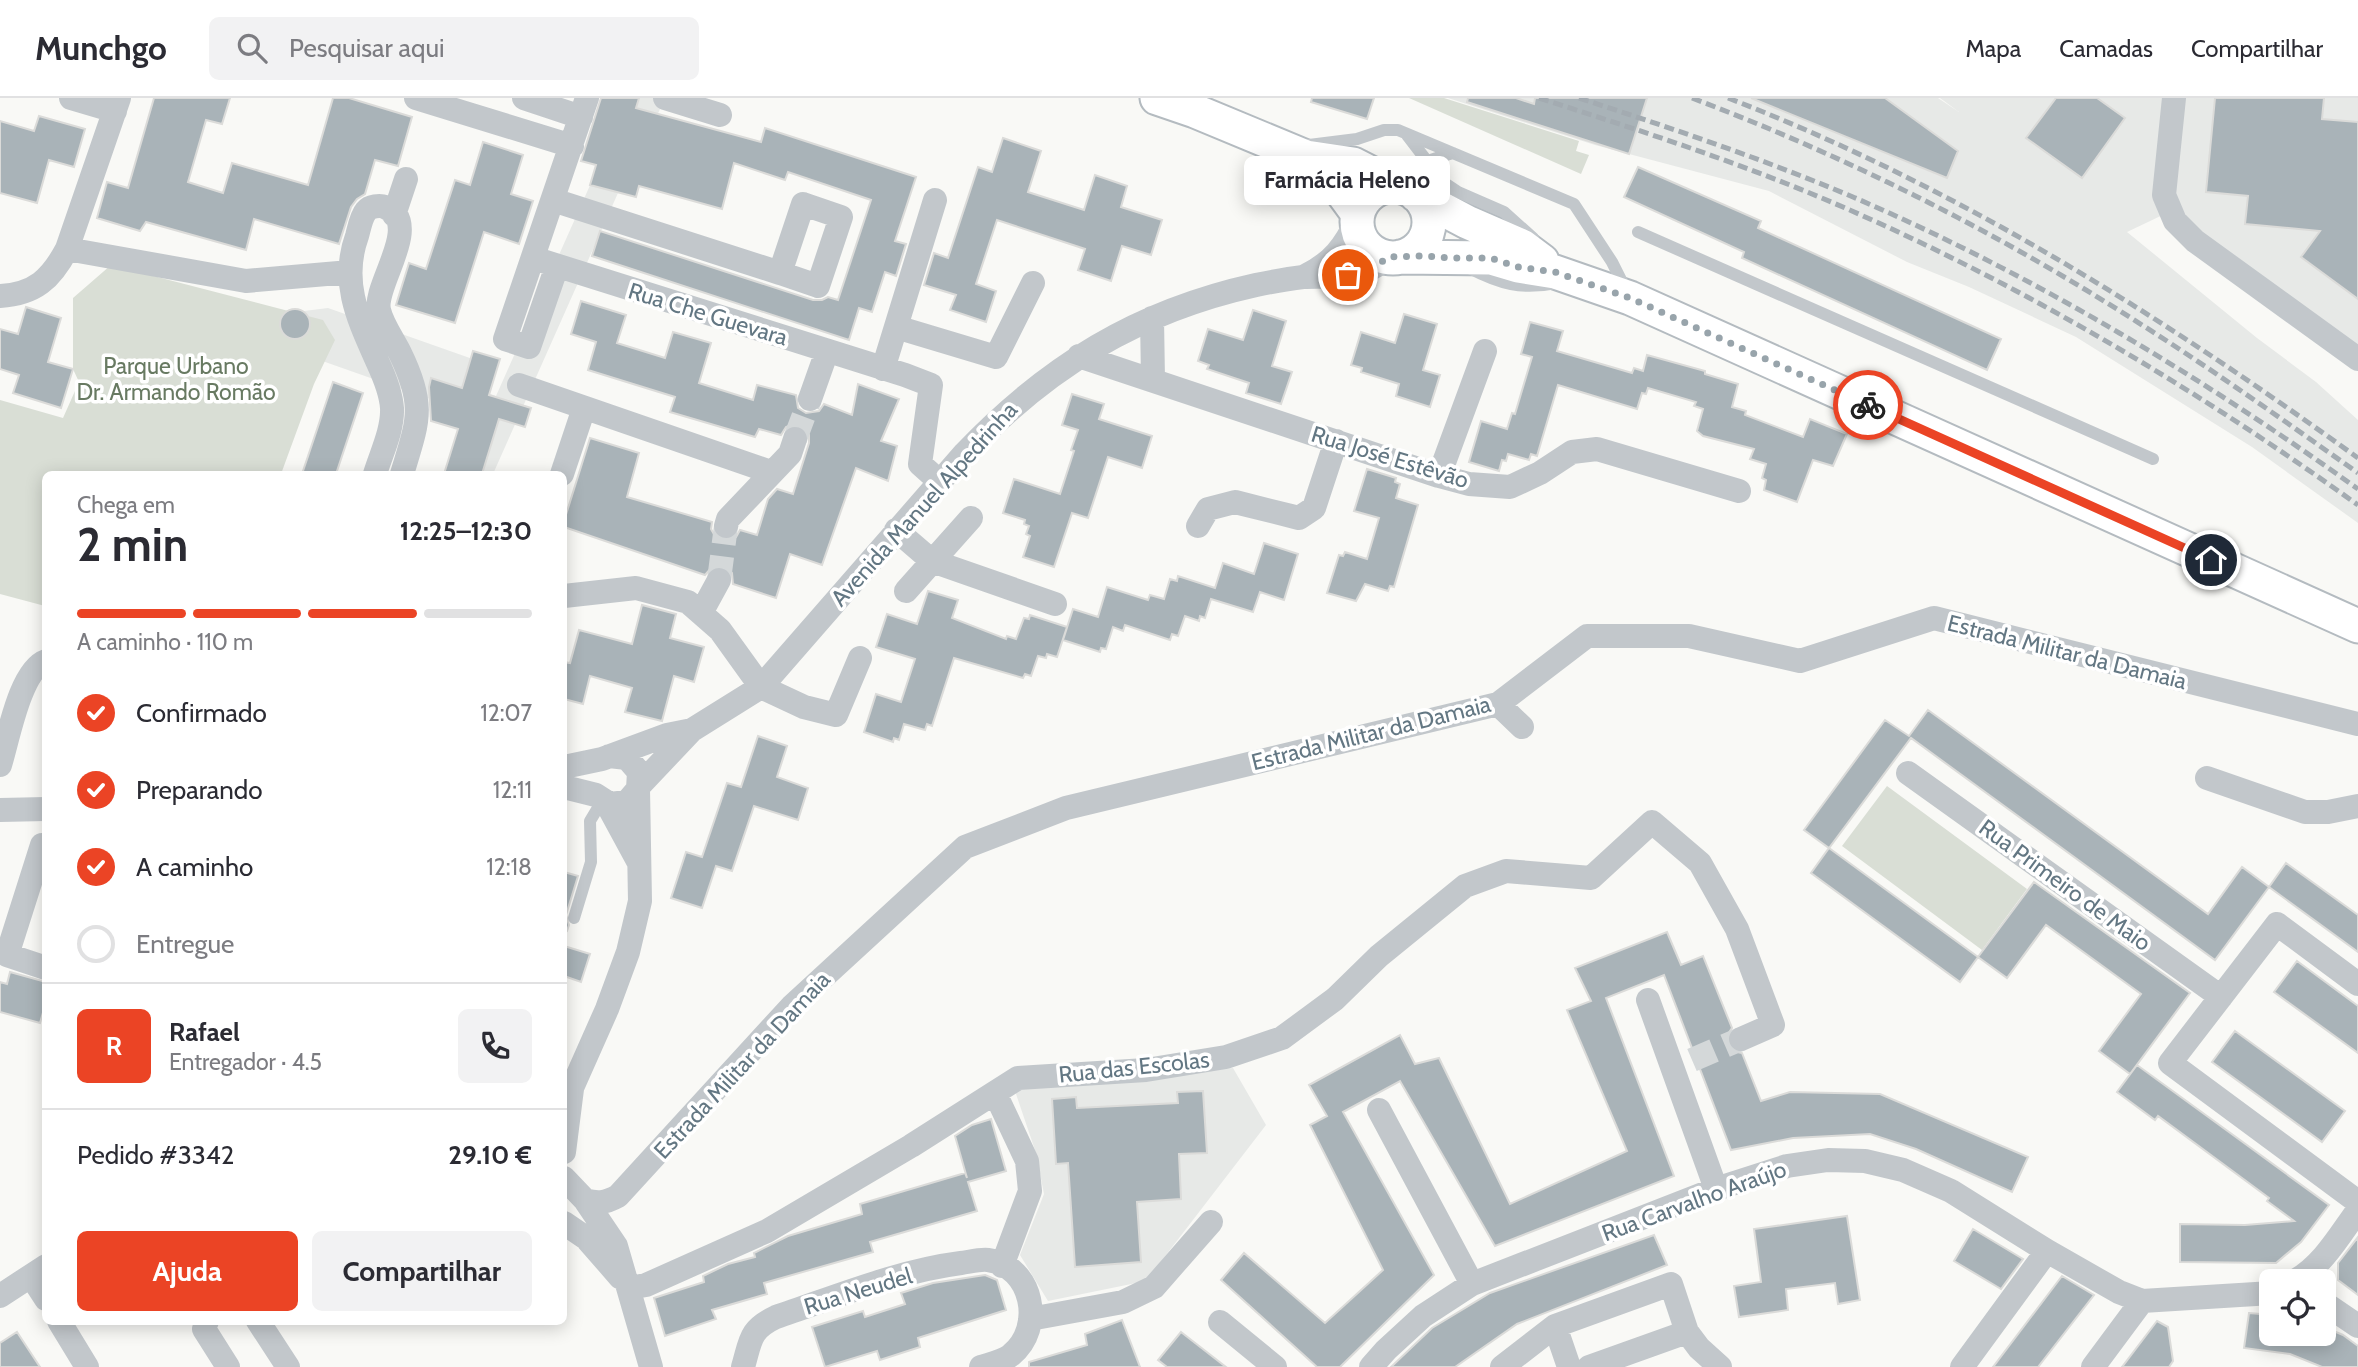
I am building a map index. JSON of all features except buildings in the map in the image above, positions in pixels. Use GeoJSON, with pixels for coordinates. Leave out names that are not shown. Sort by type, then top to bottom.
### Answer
{"type":"FeatureCollection","features":[{"type":"Feature","properties":{"kind":"street"},"geometry":{"type":"LineString","coordinates":[[0,296],[35,288],[55,272],[67,249],[117,105],[71,98]]}},
{"type":"Feature","properties":{"kind":"street"},"geometry":{"type":"LineString","coordinates":[[416,98],[572,146]]}},
{"type":"Feature","properties":{"kind":"street"},"geometry":{"type":"LineString","coordinates":[[524,98],[584,108],[505,339],[528,347],[557,266]]}},
{"type":"Feature","properties":{"kind":"street"},"geometry":{"type":"LineString","coordinates":[[665,98],[720,116]]}},
{"type":"Feature","properties":{"kind":"street"},"geometry":{"type":"LineString","coordinates":[[1157,98],[1295,152],[1353,164],[1466,222],[1522,246],[1566,276]]}},
{"type":"Feature","properties":{"kind":"street"},"geometry":{"type":"LineString","coordinates":[[2174,98],[2164,195],[2175,221],[2195,241],[2358,359]]}},
{"type":"Feature","properties":{"kind":"street"},"geometry":{"type":"LineString","coordinates":[[1295,152],[1339,188],[1357,217],[1362,241],[1379,255],[1491,258],[1518,267],[1566,276],[1630,298],[2358,626]]}},
{"type":"Feature","properties":{"kind":"street"},"geometry":{"type":"LineString","coordinates":[[394,215],[406,179]]}},
{"type":"Feature","properties":{"kind":"street"},"geometry":{"type":"LineString","coordinates":[[1357,217],[1367,196],[1376,190],[1404,189],[1428,214],[1429,225],[1420,245],[1395,257]]}},
{"type":"Feature","properties":{"kind":"street"},"geometry":{"type":"LineString","coordinates":[[553,200],[780,274]]}},
{"type":"Feature","properties":{"kind":"street"},"geometry":{"type":"LineString","coordinates":[[883,369],[935,200]]}},
{"type":"Feature","properties":{"kind":"street"},"geometry":{"type":"LineString","coordinates":[[376,471],[392,421],[392,406],[385,380],[353,307],[349,272],[353,246],[366,211],[372,206],[385,207],[394,215],[399,225],[400,241],[378,298],[379,310],[409,372],[418,402],[416,426],[403,471]]}},
{"type":"Feature","properties":{"kind":"street","name":"Avenida Manuel Alpedrinha"},"geometry":{"type":"LineString","coordinates":[[1301,278],[1327,264],[1338,253],[1346,243],[1357,217]]}},
{"type":"Feature","properties":{"kind":"street"},"geometry":{"type":"LineString","coordinates":[[67,249],[246,282],[349,272]]}},
{"type":"Feature","properties":{"kind":"street","name":"Avenida Manuel Alpedrinha"},"geometry":{"type":"LineString","coordinates":[[601,799],[619,804],[627,802],[692,730],[761,687],[939,481],[994,422],[1018,400],[1079,356],[1152,318],[1224,293],[1301,278],[1367,271],[1395,257]]}},
{"type":"Feature","properties":{"kind":"street","name":"Rua Che Guevara"},"geometry":{"type":"LineString","coordinates":[[533,258],[931,385],[920,464],[939,481]]}},
{"type":"Feature","properties":{"kind":"street"},"geometry":{"type":"LineString","coordinates":[[896,327],[996,357],[1033,283]]}},
{"type":"Feature","properties":{"kind":"street"},"geometry":{"type":"LineString","coordinates":[[1152,318],[1153,380]]}},
{"type":"Feature","properties":{"kind":"street"},"geometry":{"type":"LineString","coordinates":[[810,399],[827,351]]}},
{"type":"Feature","properties":{"kind":"street"},"geometry":{"type":"LineString","coordinates":[[1439,476],[1485,351]]}},
{"type":"Feature","properties":{"kind":"street","name":"Rua José Estêvão"},"geometry":{"type":"LineString","coordinates":[[1079,356],[1469,484],[1510,487],[1540,473],[1572,452],[1597,449],[1739,491]]}},
{"type":"Feature","properties":{"kind":"street"},"geometry":{"type":"LineString","coordinates":[[519,385],[771,472]]}},
{"type":"Feature","properties":{"kind":"street"},"geometry":{"type":"LineString","coordinates":[[563,471],[584,408]]}},
{"type":"Feature","properties":{"kind":"street"},"geometry":{"type":"LineString","coordinates":[[726,526],[728,519],[790,454],[795,439]]}},
{"type":"Feature","properties":{"kind":"street"},"geometry":{"type":"LineString","coordinates":[[1199,526],[1208,509],[1236,502],[1299,518],[1314,508],[1336,441]]}},
{"type":"Feature","properties":{"kind":"street"},"geometry":{"type":"LineString","coordinates":[[906,591],[971,519]]}},
{"type":"Feature","properties":{"kind":"street"},"geometry":{"type":"LineString","coordinates":[[896,530],[932,561],[1055,604]]}},
{"type":"Feature","properties":{"kind":"street"},"geometry":{"type":"LineString","coordinates":[[701,613],[719,580]]}},
{"type":"Feature","properties":{"kind":"street"},"geometry":{"type":"LineString","coordinates":[[567,596],[636,588],[688,602],[720,630],[761,687],[804,707],[836,715],[860,658]]}},
{"type":"Feature","properties":{"kind":"street","name":"Estrada Militar da Damaia"},"geometry":{"type":"LineString","coordinates":[[574,1194],[596,1203],[618,1196],[792,1006],[965,847],[1066,808],[1497,704],[1587,636],[1689,636],[1800,661],[1934,618],[2358,724]]}},
{"type":"Feature","properties":{"kind":"street"},"geometry":{"type":"LineString","coordinates":[[0,765],[26,680],[42,662]]}},
{"type":"Feature","properties":{"kind":"street"},"geometry":{"type":"LineString","coordinates":[[1497,704],[1522,727]]}},
{"type":"Feature","properties":{"kind":"street","name":"Avenida Manuel Alpedrinha"},"geometry":{"type":"LineString","coordinates":[[567,766],[605,757],[667,735],[692,730]]}},
{"type":"Feature","properties":{"kind":"street"},"geometry":{"type":"LineString","coordinates":[[568,1097],[607,1009],[628,952],[640,901],[639,772],[627,758],[605,757],[592,772],[592,788],[639,862]]}},
{"type":"Feature","properties":{"kind":"street","name":"Rua Primeiro de Maio"},"geometry":{"type":"LineString","coordinates":[[1908,774],[2221,997]]}},
{"type":"Feature","properties":{"kind":"street"},"geometry":{"type":"LineString","coordinates":[[2207,778],[2305,812],[2328,812],[2358,806]]}},
{"type":"Feature","properties":{"kind":"street"},"geometry":{"type":"LineString","coordinates":[[567,788],[601,799]]}},
{"type":"Feature","properties":{"kind":"street"},"geometry":{"type":"LineString","coordinates":[[0,810],[37,809],[42,835]]}},
{"type":"Feature","properties":{"kind":"street","name":"Rua das Escolas"},"geometry":{"type":"LineString","coordinates":[[629,1288],[646,1286],[767,1231],[1018,1079],[1146,1070],[1226,1056],[1282,1038],[1335,999],[1379,956],[1465,886],[1506,871],[1591,878],[1653,822],[1700,863],[1737,929],[1773,1025],[1741,1039]]}},
{"type":"Feature","properties":{"kind":"street"},"geometry":{"type":"LineString","coordinates":[[42,852],[7,955],[42,967]]}},
{"type":"Feature","properties":{"kind":"street"},"geometry":{"type":"LineString","coordinates":[[2358,984],[2277,924],[2170,1063],[2358,1202]]}},
{"type":"Feature","properties":{"kind":"street"},"geometry":{"type":"LineString","coordinates":[[1648,1000],[1683,1064],[1716,1189]]}},
{"type":"Feature","properties":{"kind":"street"},"geometry":{"type":"LineString","coordinates":[[981,1367],[1010,1356],[1026,1337],[1031,1310],[1027,1288],[1013,1270],[1002,1266],[1030,1191],[1027,1161],[995,1093]]}},
{"type":"Feature","properties":{"kind":"street"},"geometry":{"type":"LineString","coordinates":[[1379,1110],[1472,1284]]}},
{"type":"Feature","properties":{"kind":"street","name":"Rua Carvalho Araújo"},"geometry":{"type":"LineString","coordinates":[[1371,1367],[1423,1316],[1472,1284],[1716,1189],[1787,1166],[1828,1160],[1865,1161],[1903,1170],[1951,1191],[2047,1251],[2119,1292],[2142,1301],[2259,1293]]}},
{"type":"Feature","properties":{"kind":"street"},"geometry":{"type":"LineString","coordinates":[[574,1194],[616,1246],[651,1367]]}},
{"type":"Feature","properties":{"kind":"street"},"geometry":{"type":"LineString","coordinates":[[2313,1269],[2358,1210]]}},
{"type":"Feature","properties":{"kind":"street"},"geometry":{"type":"LineString","coordinates":[[1030,1319],[1123,1302],[1154,1287],[1211,1222]]}},
{"type":"Feature","properties":{"kind":"street"},"geometry":{"type":"LineString","coordinates":[[567,1225],[586,1238],[629,1288]]}},
{"type":"Feature","properties":{"kind":"street"},"geometry":{"type":"LineString","coordinates":[[1962,1367],[2047,1251]]}},
{"type":"Feature","properties":{"kind":"street"},"geometry":{"type":"LineString","coordinates":[[2321,1269],[2326,1255]]}},
{"type":"Feature","properties":{"kind":"street","name":"Rua Neudel"},"geometry":{"type":"LineString","coordinates":[[743,1367],[751,1337],[759,1325],[776,1317],[898,1277],[947,1265],[988,1260],[1002,1266]]}},
{"type":"Feature","properties":{"kind":"street"},"geometry":{"type":"LineString","coordinates":[[0,1296],[38,1271]]}},
{"type":"Feature","properties":{"kind":"street"},"geometry":{"type":"LineString","coordinates":[[1502,1367],[1555,1326],[1671,1284],[1687,1332],[1699,1348],[1720,1367]]}},
{"type":"Feature","properties":{"kind":"street"},"geometry":{"type":"LineString","coordinates":[[2093,1367],[2142,1301]]}},
{"type":"Feature","properties":{"kind":"street"},"geometry":{"type":"LineString","coordinates":[[1220,1322],[1275,1367]]}},
{"type":"Feature","properties":{"kind":"street"},"geometry":{"type":"LineString","coordinates":[[62,1325],[88,1367]]}},
{"type":"Feature","properties":{"kind":"street"},"geometry":{"type":"LineString","coordinates":[[206,1325],[204,1329],[228,1367]]}},
{"type":"Feature","properties":{"kind":"street"},"geometry":{"type":"LineString","coordinates":[[261,1325],[288,1367]]}},
{"type":"Feature","properties":{"kind":"street"},"geometry":{"type":"LineString","coordinates":[[1555,1326],[1569,1367]]}},
{"type":"Feature","properties":{"kind":"street"},"geometry":{"type":"LineString","coordinates":[[1589,1367],[1687,1332]]}},
{"type":"Feature","properties":{"kind":"lane"},"geometry":{"type":"LineString","coordinates":[[1295,152],[1357,139],[1384,130],[1405,133],[1574,204],[1612,262],[1630,298]]}},
{"type":"Feature","properties":{"kind":"lane"},"geometry":{"type":"LineString","coordinates":[[1405,133],[1443,182],[1513,219],[1566,276]]}},
{"type":"Feature","properties":{"kind":"lane"},"geometry":{"type":"LineString","coordinates":[[1404,189],[1414,169],[1425,160],[1454,153]]}},
{"type":"Feature","properties":{"kind":"lane"},"geometry":{"type":"LineString","coordinates":[[1638,232],[2153,458]]}},
{"type":"Feature","properties":{"kind":"lane"},"geometry":{"type":"LineString","coordinates":[[574,918],[591,862],[590,821],[601,799]]}},
{"type":"Feature","properties":{"kind":"shaded area"},"geometry":{"type":"Polygon","coordinates":[[[624,98],[665,98],[646,140],[642,139],[494,471],[462,471],[488,415],[467,412],[311,357],[287,310],[328,308],[484,363],[476,389],[496,396],[616,127],[624,98]]]}},
{"type":"Feature","properties":{"kind":"shaded area"},"geometry":{"type":"Polygon","coordinates":[[[1448,98],[1750,98],[1946,178],[1958,151],[1885,98],[1938,98],[1959,112],[1940,98],[2358,98],[2358,348],[2169,212],[2127,232],[2257,338],[2316,382],[2358,420],[2358,523],[2252,447],[2076,337],[1969,287],[1907,262],[1769,191],[1595,145],[1448,98]]]}},
{"type":"Feature","properties":{"kind":"shaded area"},"geometry":{"type":"Polygon","coordinates":[[[1233,1068],[1266,1125],[1146,1281],[1048,1301],[1020,1255],[1044,1194],[1036,1153],[1014,1088],[1233,1068]]]}},
{"type":"Feature","properties":{"kind":"green space"},"geometry":{"type":"Polygon","coordinates":[[[1409,98],[1444,98],[1579,141],[1576,151],[1589,155],[1581,174],[1409,98]]]}},
{"type":"Feature","properties":{"kind":"green space","name":"Parque Urbano Dr. Armando Romão"},"geometry":{"type":"Polygon","coordinates":[[[111,265],[323,320],[335,340],[314,384],[282,471],[42,471],[42,605],[0,594],[0,400],[63,418],[79,382],[73,369],[73,298],[111,265]]]}},
{"type":"Feature","properties":{"kind":"green space"},"geometry":{"type":"Polygon","coordinates":[[[1887,786],[2027,889],[1982,950],[1842,846],[1887,786]]]}},
{"type":"Feature","properties":{"kind":"tunnel"},"geometry":{"type":"LineString","coordinates":[[795,439],[810,399]]}},
{"type":"Feature","properties":{"kind":"tunnel"},"geometry":{"type":"LineString","coordinates":[[719,580],[726,526]]}},
{"type":"Feature","properties":{"kind":"tunnel"},"geometry":{"type":"LineString","coordinates":[[1692,1060],[1741,1039]]}},
{"type":"Feature","properties":{"kind":"railway"},"geometry":{"type":"LineString","coordinates":[[1539,98],[1775,179],[1852,211],[1984,274],[2175,383],[2358,505]]}},
{"type":"Feature","properties":{"kind":"railway"},"geometry":{"type":"LineString","coordinates":[[1579,98],[1717,144],[1819,183],[1985,259],[2050,293],[2176,367],[2358,489]]}},
{"type":"Feature","properties":{"kind":"railway"},"geometry":{"type":"LineString","coordinates":[[1692,98],[1806,144],[1862,170],[2026,255],[2189,355],[2358,473]]}},
{"type":"Feature","properties":{"kind":"railway"},"geometry":{"type":"LineString","coordinates":[[1728,98],[1895,171],[2054,257],[2208,354],[2358,458]]}},
{"type":"Feature","properties":{"kind":"way so far"},"geometry":{"type":"LineString","coordinates":[[1348,275],[1367,271],[1389,257],[1423,256],[1491,258],[1518,267],[1555,272],[1630,298],[1868,405]]}},
{"type":"Feature","properties":{"kind":"place","name":"Farmácia Heleno"},"geometry":{"type":"Point","coordinates":[1348,275]}},
{"type":"Feature","properties":{"kind":"route"},"geometry":{"type":"LineString","coordinates":[[1868,405],[2211,560]]}}]}
